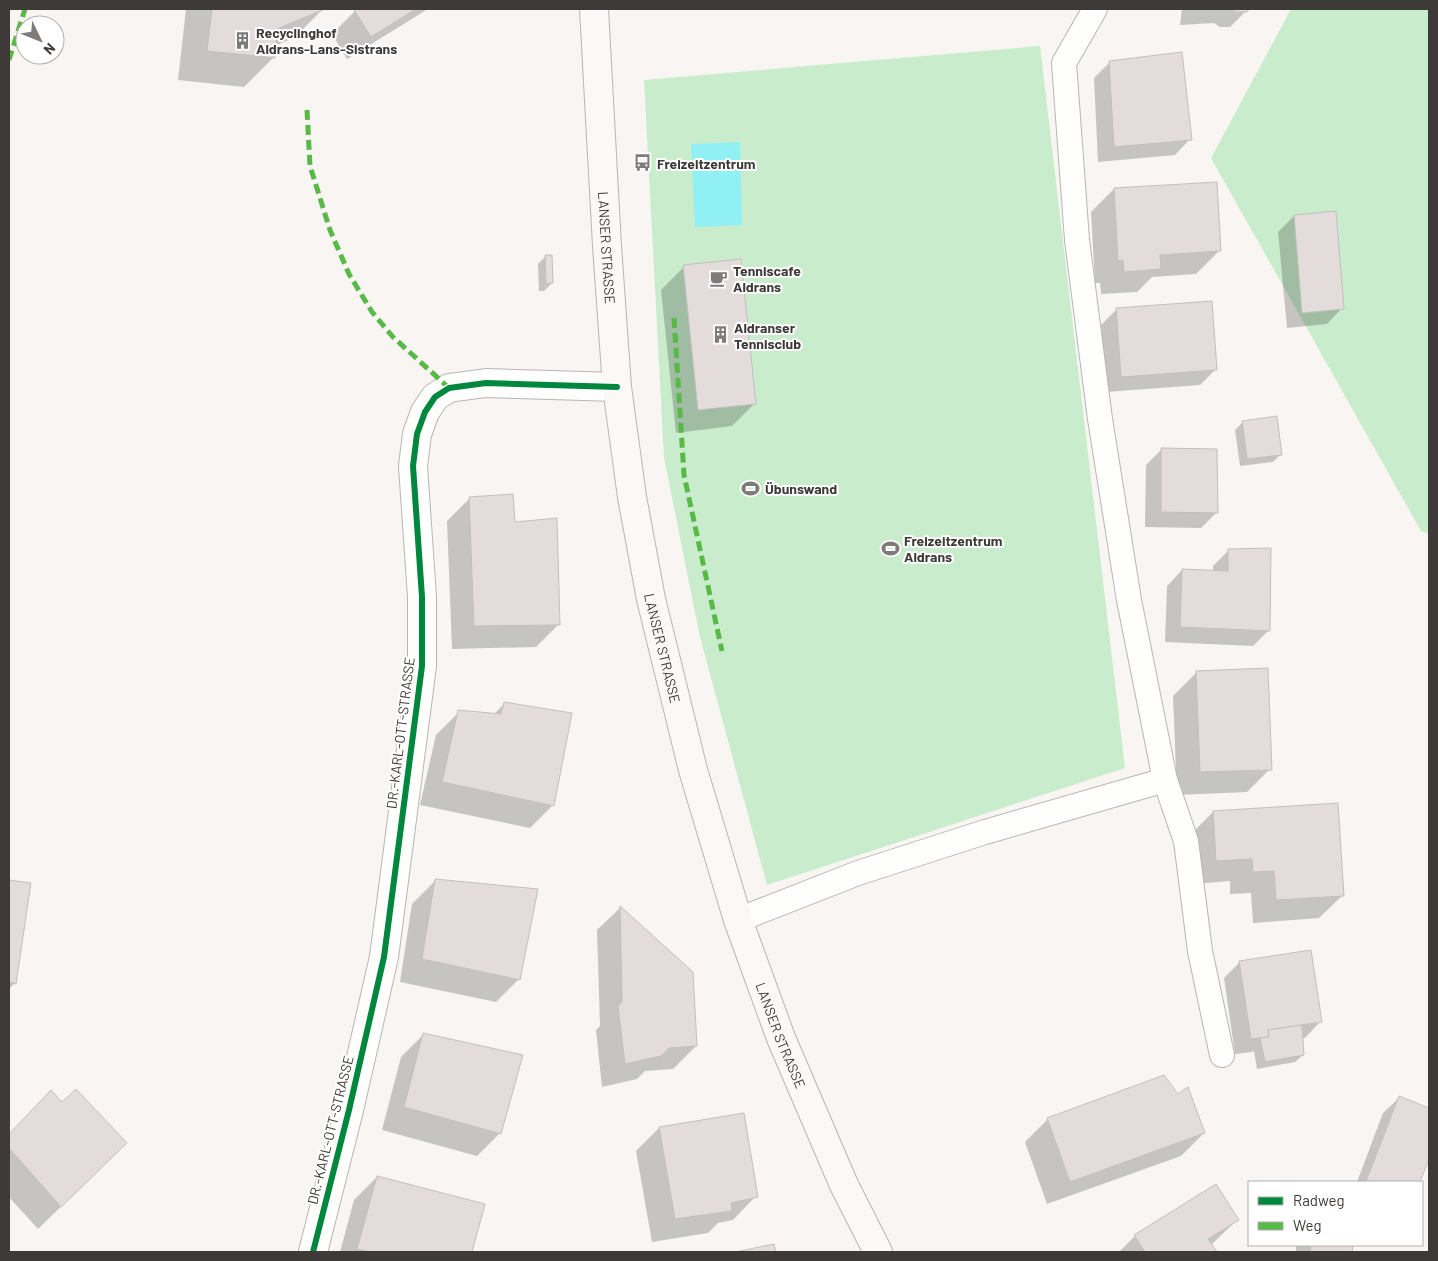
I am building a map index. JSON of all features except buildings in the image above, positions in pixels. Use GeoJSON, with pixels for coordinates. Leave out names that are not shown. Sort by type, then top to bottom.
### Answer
{"type":"FeatureCollection","features":[{"type":"Feature","properties":{"kind":"main road","name":"LANSER STRASSE"},"geometry":{"type":"LineString","coordinates":[[594,9],[616,387],[632,497],[651,599],[693,770],[738,920],[781,1038],[844,1184],[878,1252]]}},
{"type":"Feature","properties":{"kind":"street","name":"DR.-KARL-OTT-STRASSE"},"geometry":{"type":"LineString","coordinates":[[313,1252],[349,1110],[384,957],[422,666],[422,597],[413,466],[417,434],[425,412],[435,397],[449,388],[486,383],[616,387]]}},
{"type":"Feature","properties":{"kind":"lane"},"geometry":{"type":"LineString","coordinates":[[1095,9],[1064,63],[1077,240],[1100,419],[1127,590],[1165,780],[1186,841],[1200,951],[1222,1055]]}},
{"type":"Feature","properties":{"kind":"lane"},"geometry":{"type":"LineString","coordinates":[[738,920],[867,870],[984,832],[1165,780]]}},
{"type":"Feature","properties":{"kind":"green space"},"geometry":{"type":"Polygon","coordinates":[[[1291,9],[1429,9],[1429,534],[1421,531],[1211,158],[1291,9]]]}},
{"type":"Feature","properties":{"kind":"green space","name":"Freizeitzentrum Aldrans"},"geometry":{"type":"Polygon","coordinates":[[[1040,46],[1125,768],[767,885],[700,637],[664,458],[644,80],[1040,46]]]}},
{"type":"Feature","properties":{"kind":"water"},"geometry":{"type":"Polygon","coordinates":[[[740,142],[742,225],[695,227],[691,144],[740,142]]]}},
{"type":"Feature","properties":{"kind":"marked path"},"geometry":{"type":"LineString","coordinates":[[9,60],[25,9]]}},
{"type":"Feature","properties":{"kind":"marked path"},"geometry":{"type":"LineString","coordinates":[[307,110],[310,166],[330,230],[349,274],[372,312],[393,337],[449,388]]}},
{"type":"Feature","properties":{"kind":"marked path"},"geometry":{"type":"LineString","coordinates":[[674,318],[684,475],[722,651]]}},
{"type":"Feature","properties":{"kind":"cycle path"},"geometry":{"type":"LineString","coordinates":[[313,1252],[349,1110],[384,957],[422,666],[422,597],[413,466],[417,434],[425,412],[435,397],[449,388],[486,383],[617,387]]}},
{"type":"Feature","properties":{"kind":"place","name":"Recyclinghof Aldrans-Lans-Sistrans"},"geometry":{"type":"Point","coordinates":[242,40]}},
{"type":"Feature","properties":{"kind":"place","name":"Freizeitzentrum"},"geometry":{"type":"Point","coordinates":[643,163]}},
{"type":"Feature","properties":{"kind":"place","name":"Tenniscafe Aldrans"},"geometry":{"type":"Point","coordinates":[719,278]}},
{"type":"Feature","properties":{"kind":"place","name":"Aldranser Tennisclub"},"geometry":{"type":"Point","coordinates":[720,335]}},
{"type":"Feature","properties":{"kind":"place","name":"Übunswand"},"geometry":{"type":"Point","coordinates":[751,488]}},
{"type":"Feature","properties":{"kind":"place","name":"Freizeitzentrum Aldrans"},"geometry":{"type":"Point","coordinates":[890,548]}}]}
